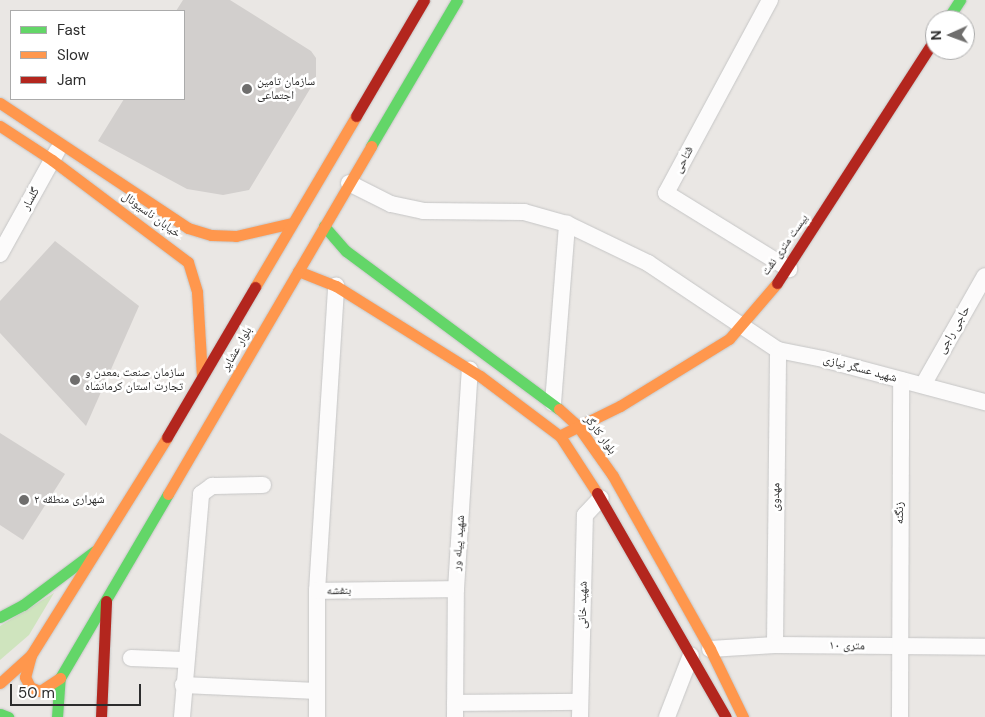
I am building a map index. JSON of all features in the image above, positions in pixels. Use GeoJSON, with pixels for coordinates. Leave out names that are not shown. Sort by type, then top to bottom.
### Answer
{"type":"FeatureCollection","features":[{"type":"Feature","properties":{"kind":"street","name":"بلوار عشایر"},"geometry":{"type":"LineString","coordinates":[[0,683],[31,655],[202,377],[424,0]]}},
{"type":"Feature","properties":{"kind":"street","name":"بلوار عشایر"},"geometry":{"type":"LineString","coordinates":[[57,717],[60,678],[457,0]]}},
{"type":"Feature","properties":{"kind":"street","name":"فتاحی"},"geometry":{"type":"LineString","coordinates":[[770,0],[666,193],[788,269]]}},
{"type":"Feature","properties":{"kind":"street","name":"بیست متری نفت"},"geometry":{"type":"LineString","coordinates":[[560,436],[577,425],[637,396],[729,339],[788,269],[925,55]]}},
{"type":"Feature","properties":{"kind":"street","name":"خیابان ناسیونال"},"geometry":{"type":"LineString","coordinates":[[0,103],[176,222],[200,233],[242,236],[292,222]]}},
{"type":"Feature","properties":{"kind":"street","name":"خیابان ناسیونال"},"geometry":{"type":"LineString","coordinates":[[0,126],[52,160],[188,262],[197,292],[202,377]]}},
{"type":"Feature","properties":{"kind":"street","name":"گلسار"},"geometry":{"type":"LineString","coordinates":[[0,254],[61,143]]}},
{"type":"Feature","properties":{"kind":"street","name":"شهید عسگر نیازی"},"geometry":{"type":"LineString","coordinates":[[349,183],[391,204],[423,211],[524,212],[567,224],[648,263],[742,324],[778,350],[985,402]]}},
{"type":"Feature","properties":{"kind":"street"},"geometry":{"type":"LineString","coordinates":[[553,403],[567,224]]}},
{"type":"Feature","properties":{"kind":"street","name":"بلوار کارگر"},"geometry":{"type":"LineString","coordinates":[[324,226],[346,251],[553,403],[577,425],[613,476],[746,717]]}},
{"type":"Feature","properties":{"kind":"street"},"geometry":{"type":"LineString","coordinates":[[298,271],[336,286],[470,370],[560,436],[601,498],[726,717]]}},
{"type":"Feature","properties":{"kind":"street","name":"حاجی راجی"},"geometry":{"type":"LineString","coordinates":[[922,385],[985,276]]}},
{"type":"Feature","properties":{"kind":"street"},"geometry":{"type":"LineString","coordinates":[[318,591],[336,286]]}},
{"type":"Feature","properties":{"kind":"street","name":"مهدوی"},"geometry":{"type":"LineString","coordinates":[[775,645],[778,350]]}},
{"type":"Feature","properties":{"kind":"street","name":"شهید پیله ور"},"geometry":{"type":"LineString","coordinates":[[455,710],[456,589],[470,370]]}},
{"type":"Feature","properties":{"kind":"street","name":"زنگنه"},"geometry":{"type":"LineString","coordinates":[[900,380],[900,717]]}},
{"type":"Feature","properties":{"kind":"street"},"geometry":{"type":"LineString","coordinates":[[182,717],[184,660],[201,494],[212,486],[263,485]]}},
{"type":"Feature","properties":{"kind":"street","name":"شهید خانی"},"geometry":{"type":"LineString","coordinates":[[580,710],[585,516],[601,498]]}},
{"type":"Feature","properties":{"kind":"street"},"geometry":{"type":"LineString","coordinates":[[0,617],[23,604],[95,551]]}},
{"type":"Feature","properties":{"kind":"street","name":"بنفشه"},"geometry":{"type":"LineString","coordinates":[[318,717],[318,591],[456,589]]}},
{"type":"Feature","properties":{"kind":"street"},"geometry":{"type":"LineString","coordinates":[[101,717],[106,601]]}},
{"type":"Feature","properties":{"kind":"street","name":"۱۰ متری"},"geometry":{"type":"LineString","coordinates":[[710,649],[775,645],[985,647]]}},
{"type":"Feature","properties":{"kind":"street"},"geometry":{"type":"LineString","coordinates":[[667,717],[691,656],[710,649]]}},
{"type":"Feature","properties":{"kind":"street"},"geometry":{"type":"LineString","coordinates":[[31,655],[25,677],[30,688],[40,691],[60,678]]}},
{"type":"Feature","properties":{"kind":"street"},"geometry":{"type":"LineString","coordinates":[[131,658],[184,660]]}},
{"type":"Feature","properties":{"kind":"street"},"geometry":{"type":"LineString","coordinates":[[183,685],[318,691]]}},
{"type":"Feature","properties":{"kind":"street"},"geometry":{"type":"LineString","coordinates":[[455,710],[580,710]]}},
{"type":"Feature","properties":{"kind":"street"},"geometry":{"type":"LineString","coordinates":[[0,714],[8,717]]}},
{"type":"Feature","properties":{"kind":"green space"},"geometry":{"type":"Polygon","coordinates":[[[54,593],[29,635],[0,660],[0,626],[54,593]]]}},
{"type":"Feature","properties":{"kind":"building","name":"سازمان تامین اجتماعی"},"geometry":{"type":"Polygon","coordinates":[[[183,0],[230,0],[311,51],[316,58],[316,79],[249,190],[223,195],[187,189],[98,141],[123,100],[185,100],[185,10],[177,10],[183,0]]]}},
{"type":"Feature","properties":{"kind":"building","name":"سازمان صنعت ،معدن و تجارت استان کرمانشاه"},"geometry":{"type":"Polygon","coordinates":[[[55,241],[139,306],[86,426],[0,333],[0,301],[55,241]]]}},
{"type":"Feature","properties":{"kind":"building","name":"شهراری منطقه ۲"},"geometry":{"type":"Polygon","coordinates":[[[0,433],[65,474],[23,540],[0,525],[0,433]]]}},
{"type":"Feature","properties":{"kind":"traffic: fast"},"geometry":{"type":"LineString","coordinates":[[371,146],[457,0]]}},
{"type":"Feature","properties":{"kind":"traffic: fast"},"geometry":{"type":"LineString","coordinates":[[954,10],[960,0]]}},
{"type":"Feature","properties":{"kind":"traffic: fast"},"geometry":{"type":"LineString","coordinates":[[324,226],[346,251],[559,409]]}},
{"type":"Feature","properties":{"kind":"traffic: fast"},"geometry":{"type":"LineString","coordinates":[[57,717],[60,678],[168,494]]}},
{"type":"Feature","properties":{"kind":"traffic: fast"},"geometry":{"type":"LineString","coordinates":[[0,617],[23,605],[95,551]]}},
{"type":"Feature","properties":{"kind":"traffic: fast"},"geometry":{"type":"LineString","coordinates":[[0,714],[8,717]]}},
{"type":"Feature","properties":{"kind":"traffic: slow"},"geometry":{"type":"LineString","coordinates":[[0,103],[188,228],[211,235],[236,236],[292,223]]}},
{"type":"Feature","properties":{"kind":"traffic: slow"},"geometry":{"type":"LineString","coordinates":[[255,287],[356,116]]}},
{"type":"Feature","properties":{"kind":"traffic: slow"},"geometry":{"type":"LineString","coordinates":[[0,126],[52,160],[188,262],[197,292],[202,376]]}},
{"type":"Feature","properties":{"kind":"traffic: slow"},"geometry":{"type":"LineString","coordinates":[[168,494],[371,146]]}},
{"type":"Feature","properties":{"kind":"traffic: slow"},"geometry":{"type":"LineString","coordinates":[[298,271],[336,286],[480,376],[560,436],[597,493]]}},
{"type":"Feature","properties":{"kind":"traffic: slow"},"geometry":{"type":"LineString","coordinates":[[563,434],[620,406],[729,339],[777,283]]}},
{"type":"Feature","properties":{"kind":"traffic: slow"},"geometry":{"type":"LineString","coordinates":[[559,409],[577,425],[613,476],[710,649],[743,717]]}},
{"type":"Feature","properties":{"kind":"traffic: slow"},"geometry":{"type":"LineString","coordinates":[[0,683],[31,655],[167,437]]}},
{"type":"Feature","properties":{"kind":"traffic: slow"},"geometry":{"type":"LineString","coordinates":[[31,655],[25,677],[30,687],[40,691],[60,678]]}},
{"type":"Feature","properties":{"kind":"traffic: jam"},"geometry":{"type":"LineString","coordinates":[[356,116],[424,0]]}},
{"type":"Feature","properties":{"kind":"traffic: jam"},"geometry":{"type":"LineString","coordinates":[[777,283],[925,54]]}},
{"type":"Feature","properties":{"kind":"traffic: jam"},"geometry":{"type":"LineString","coordinates":[[167,437],[255,287]]}},
{"type":"Feature","properties":{"kind":"traffic: jam"},"geometry":{"type":"LineString","coordinates":[[597,493],[726,717]]}},
{"type":"Feature","properties":{"kind":"traffic: jam"},"geometry":{"type":"LineString","coordinates":[[101,717],[106,601]]}},
{"type":"Feature","properties":{"kind":"place","name":"سازمان تامین اجتماعی"},"geometry":{"type":"Point","coordinates":[247,89]}},
{"type":"Feature","properties":{"kind":"place","name":"سازمان صنعت ،معدن و تجارت استان کرمانشاه"},"geometry":{"type":"Point","coordinates":[75,380]}},
{"type":"Feature","properties":{"kind":"place","name":"شهراری منطقه ۲"},"geometry":{"type":"Point","coordinates":[24,500]}}]}
